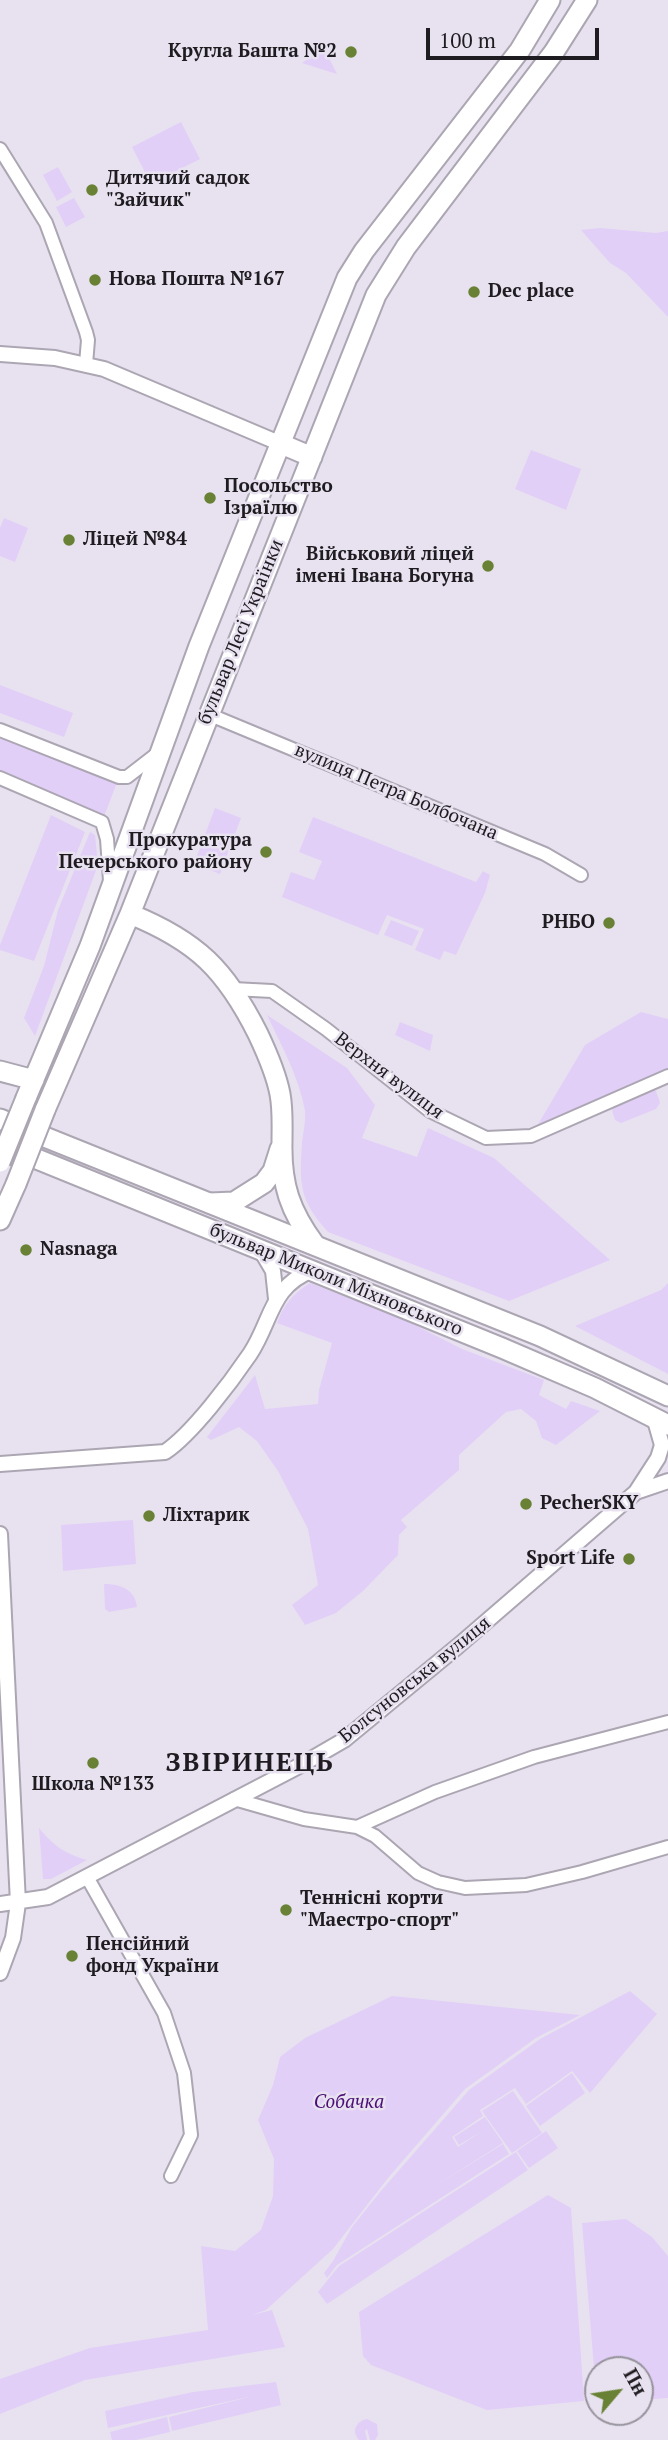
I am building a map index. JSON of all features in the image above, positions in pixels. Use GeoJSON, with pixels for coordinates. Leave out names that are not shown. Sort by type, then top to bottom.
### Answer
{"type":"FeatureCollection","features":[{"type":"Feature","properties":{"kind":"main road","name":"бульвар Лесі Українки"},"geometry":{"type":"LineString","coordinates":[[0,1162],[111,891],[199,646],[347,278],[364,251],[520,50],[550,0]]}},
{"type":"Feature","properties":{"kind":"main road","name":"бульвар Лесі Українки"},"geometry":{"type":"LineString","coordinates":[[0,1220],[68,1054],[130,914],[384,279],[450,186],[571,27],[587,0]]}},
{"type":"Feature","properties":{"kind":"main road"},"geometry":{"type":"LineString","coordinates":[[279,443],[312,457]]}},
{"type":"Feature","properties":{"kind":"main road"},"geometry":{"type":"LineString","coordinates":[[130,914],[157,925],[190,946],[212,963],[233,989],[266,1052],[280,1093],[283,1118],[281,1145],[287,1194],[292,1210],[315,1245]]}},
{"type":"Feature","properties":{"kind":"main road"},"geometry":{"type":"LineString","coordinates":[[47,1045],[59,1056],[68,1054]]}},
{"type":"Feature","properties":{"kind":"main road"},"geometry":{"type":"LineString","coordinates":[[0,1071],[30,1089]]}},
{"type":"Feature","properties":{"kind":"main road","name":"бульвар Миколи Міхновського"},"geometry":{"type":"LineString","coordinates":[[0,1119],[540,1336],[668,1396]]}},
{"type":"Feature","properties":{"kind":"main road","name":"бульвар Миколи Міхновського"},"geometry":{"type":"LineString","coordinates":[[0,1144],[549,1368],[661,1421]]}},
{"type":"Feature","properties":{"kind":"main road"},"geometry":{"type":"LineString","coordinates":[[210,1203],[234,1202],[264,1183],[273,1171],[281,1145]]}},
{"type":"Feature","properties":{"kind":"street"},"geometry":{"type":"LineString","coordinates":[[0,149],[40,212],[51,235],[86,332],[86,364]]}},
{"type":"Feature","properties":{"kind":"street"},"geometry":{"type":"LineString","coordinates":[[0,354],[55,358],[86,364],[279,443]]}},
{"type":"Feature","properties":{"kind":"street","name":"вулиця Петра Болбочана"},"geometry":{"type":"LineString","coordinates":[[208,714],[545,854],[582,875]]}},
{"type":"Feature","properties":{"kind":"street"},"geometry":{"type":"LineString","coordinates":[[0,730],[119,777],[127,777],[161,751]]}},
{"type":"Feature","properties":{"kind":"street"},"geometry":{"type":"LineString","coordinates":[[0,778],[102,822],[107,839],[111,891]]}},
{"type":"Feature","properties":{"kind":"street","name":"Верхня вулиця"},"geometry":{"type":"LineString","coordinates":[[233,989],[272,991],[326,1029],[430,1111],[486,1138],[531,1136],[668,1076]]}},
{"type":"Feature","properties":{"kind":"street"},"geometry":{"type":"LineString","coordinates":[[260,1249],[273,1271],[276,1299]]}},
{"type":"Feature","properties":{"kind":"street"},"geometry":{"type":"LineString","coordinates":[[0,1464],[165,1452],[188,1432],[251,1353],[276,1299],[292,1281],[313,1270]]}},
{"type":"Feature","properties":{"kind":"street","name":"Болсуновська вулиця"},"geometry":{"type":"LineString","coordinates":[[0,1903],[18,1903],[48,1897],[344,1740],[458,1646],[636,1492],[659,1458],[662,1445],[661,1421]]}},
{"type":"Feature","properties":{"kind":"street","name":"Болсуновська вулиця"},"geometry":{"type":"LineString","coordinates":[[636,1492],[668,1481]]}},
{"type":"Feature","properties":{"kind":"street"},"geometry":{"type":"LineString","coordinates":[[0,1534],[18,1903],[13,1938],[0,1973]]}},
{"type":"Feature","properties":{"kind":"street"},"geometry":{"type":"LineString","coordinates":[[357,1827],[435,1792],[534,1757],[668,1722]]}},
{"type":"Feature","properties":{"kind":"street"},"geometry":{"type":"LineString","coordinates":[[234,1800],[304,1819],[357,1827],[375,1836],[418,1872],[438,1882],[465,1888],[526,1885],[668,1847]]}},
{"type":"Feature","properties":{"kind":"street"},"geometry":{"type":"LineString","coordinates":[[87,1877],[164,2013],[184,2073],[191,2135],[171,2176]]}},
{"type":"Feature","properties":{"kind":"green space"},"geometry":{"type":"Polygon","coordinates":[[[324,48],[337,74],[302,63],[324,48]]]}},
{"type":"Feature","properties":{"kind":"green space"},"geometry":{"type":"Polygon","coordinates":[[[181,122],[200,159],[151,184],[132,147],[181,122]]]}},
{"type":"Feature","properties":{"kind":"green space"},"geometry":{"type":"Polygon","coordinates":[[[58,167],[72,192],[57,201],[43,175],[58,167]]]}},
{"type":"Feature","properties":{"kind":"green space"},"geometry":{"type":"Polygon","coordinates":[[[74,198],[85,217],[66,227],[56,207],[74,198]]]}},
{"type":"Feature","properties":{"kind":"green space"},"geometry":{"type":"Polygon","coordinates":[[[600,228],[656,233],[668,231],[668,317],[626,273],[610,263],[581,230],[600,228]]]}},
{"type":"Feature","properties":{"kind":"green space"},"geometry":{"type":"Polygon","coordinates":[[[531,450],[581,469],[566,510],[515,489],[531,450]]]}},
{"type":"Feature","properties":{"kind":"green space"},"geometry":{"type":"Polygon","coordinates":[[[4,518],[28,528],[15,562],[0,556],[0,528],[4,518]]]}},
{"type":"Feature","properties":{"kind":"green space"},"geometry":{"type":"Polygon","coordinates":[[[0,685],[73,713],[64,737],[0,713],[0,685]]]}},
{"type":"Feature","properties":{"kind":"green space"},"geometry":{"type":"Polygon","coordinates":[[[0,730],[119,777],[102,822],[0,778],[0,730]]]}},
{"type":"Feature","properties":{"kind":"green space"},"geometry":{"type":"Polygon","coordinates":[[[215,808],[241,818],[220,874],[194,864],[215,808]]]}},
{"type":"Feature","properties":{"kind":"green space"},"geometry":{"type":"Polygon","coordinates":[[[51,815],[85,832],[34,961],[0,950],[0,945],[51,815]]]}},
{"type":"Feature","properties":{"kind":"green space"},"geometry":{"type":"Polygon","coordinates":[[[313,817],[476,882],[483,871],[490,875],[485,893],[456,955],[444,951],[440,960],[415,950],[424,929],[387,915],[378,935],[282,897],[291,872],[314,880],[322,861],[299,852],[313,817]]]}},
{"type":"Feature","properties":{"kind":"green space"},"geometry":{"type":"Polygon","coordinates":[[[90,832],[95,835],[98,865],[35,1036],[24,1018],[44,966],[58,910],[90,832]]]}},
{"type":"Feature","properties":{"kind":"green space"},"geometry":{"type":"Polygon","coordinates":[[[391,920],[419,931],[412,946],[384,935],[391,920]]]}},
{"type":"Feature","properties":{"kind":"green space"},"geometry":{"type":"Polygon","coordinates":[[[641,1012],[668,1019],[668,1071],[537,1126],[585,1045],[641,1012]]]}},
{"type":"Feature","properties":{"kind":"green space"},"geometry":{"type":"Polygon","coordinates":[[[267,1015],[347,1068],[375,1105],[362,1138],[417,1157],[428,1128],[494,1158],[610,1260],[509,1301],[328,1232],[312,1211],[303,1192],[301,1158],[305,1111],[294,1074],[267,1015]]]}},
{"type":"Feature","properties":{"kind":"green space"},"geometry":{"type":"Polygon","coordinates":[[[400,1022],[433,1035],[430,1051],[395,1035],[400,1022]]]}},
{"type":"Feature","properties":{"kind":"green space"},"geometry":{"type":"Polygon","coordinates":[[[650,1088],[656,1091],[660,1103],[656,1109],[621,1123],[615,1120],[612,1111],[615,1102],[650,1088]]]}},
{"type":"Feature","properties":{"kind":"green space"},"geometry":{"type":"Polygon","coordinates":[[[310,1283],[401,1318],[462,1349],[544,1380],[539,1395],[566,1409],[571,1401],[600,1411],[556,1445],[542,1438],[536,1421],[521,1409],[506,1412],[459,1455],[459,1470],[401,1520],[407,1527],[399,1535],[398,1555],[363,1591],[336,1613],[305,1625],[292,1605],[318,1585],[308,1529],[278,1471],[257,1441],[239,1427],[211,1440],[207,1437],[255,1375],[265,1409],[318,1404],[319,1390],[332,1343],[277,1323],[290,1300],[310,1283]]]}},
{"type":"Feature","properties":{"kind":"green space"},"geometry":{"type":"Polygon","coordinates":[[[668,1283],[668,1374],[575,1326],[661,1290],[668,1283]]]}},
{"type":"Feature","properties":{"kind":"green space"},"geometry":{"type":"Polygon","coordinates":[[[133,1520],[136,1564],[63,1571],[61,1525],[133,1520]]]}},
{"type":"Feature","properties":{"kind":"green space"},"geometry":{"type":"Polygon","coordinates":[[[104,1584],[126,1589],[133,1596],[137,1607],[109,1612],[105,1609],[104,1584]]]}},
{"type":"Feature","properties":{"kind":"green space"},"geometry":{"type":"Polygon","coordinates":[[[39,1828],[60,1848],[87,1860],[51,1879],[43,1879],[39,1828]]]}},
{"type":"Feature","properties":{"kind":"green space"},"geometry":{"type":"Polygon","coordinates":[[[630,1991],[657,2014],[590,2093],[572,2071],[526,2104],[515,2088],[480,2110],[483,2116],[452,2137],[458,2147],[484,2130],[459,2145],[454,2137],[485,2117],[503,2143],[432,2188],[503,2144],[509,2154],[337,2265],[327,2278],[324,2273],[352,2227],[469,2090],[540,2039],[630,1991]]]}},
{"type":"Feature","properties":{"kind":"green space","name":"Собачка"},"geometry":{"type":"Polygon","coordinates":[[[392,1996],[580,2015],[536,2038],[465,2089],[388,2178],[333,2249],[266,2310],[252,2315],[272,2310],[285,2347],[85,2380],[0,2414],[0,2379],[90,2348],[208,2330],[201,2246],[235,2251],[261,2230],[273,2196],[274,2159],[258,2120],[273,2085],[280,2057],[305,2038],[392,1996]]]}},
{"type":"Feature","properties":{"kind":"green space"},"geometry":{"type":"Polygon","coordinates":[[[572,2073],[585,2093],[540,2126],[526,2106],[572,2073]]]}},
{"type":"Feature","properties":{"kind":"green space"},"geometry":{"type":"Polygon","coordinates":[[[513,2091],[542,2133],[512,2153],[482,2111],[513,2091]]]}},
{"type":"Feature","properties":{"kind":"green space"},"geometry":{"type":"Polygon","coordinates":[[[546,2131],[558,2148],[529,2168],[517,2151],[546,2131]]]}},
{"type":"Feature","properties":{"kind":"green space"},"geometry":{"type":"Polygon","coordinates":[[[516,2152],[528,2170],[327,2304],[318,2292],[339,2266],[516,2152]]]}},
{"type":"Feature","properties":{"kind":"green space"},"geometry":{"type":"Polygon","coordinates":[[[548,2195],[571,2208],[584,2401],[487,2410],[371,2365],[363,2356],[359,2312],[548,2195]]]}},
{"type":"Feature","properties":{"kind":"green space"},"geometry":{"type":"Polygon","coordinates":[[[626,2219],[652,2237],[668,2256],[668,2398],[654,2399],[654,2356],[593,2356],[582,2223],[626,2219]]]}},
{"type":"Feature","properties":{"kind":"green space"},"geometry":{"type":"Polygon","coordinates":[[[276,2382],[281,2405],[172,2431],[169,2417],[253,2396],[108,2428],[105,2411],[193,2392],[276,2382]]]}},
{"type":"Feature","properties":{"kind":"green space"},"geometry":{"type":"Polygon","coordinates":[[[167,2417],[170,2432],[136,2440],[112,2440],[110,2432],[167,2417]]]}},
{"type":"Feature","properties":{"kind":"green space"},"geometry":{"type":"Polygon","coordinates":[[[367,2419],[377,2424],[378,2435],[375,2440],[370,2440],[367,2429],[367,2440],[359,2440],[355,2433],[356,2427],[367,2419]]]}},
{"type":"Feature","properties":{"kind":"place","name":"Кругла Башта №2"},"geometry":{"type":"Point","coordinates":[351,52]}},
{"type":"Feature","properties":{"kind":"place","name":"Дитячий садок \"Зайчик\""},"geometry":{"type":"Point","coordinates":[92,190]}},
{"type":"Feature","properties":{"kind":"place","name":"Нова Пошта №167"},"geometry":{"type":"Point","coordinates":[95,280]}},
{"type":"Feature","properties":{"kind":"place","name":"Dec place"},"geometry":{"type":"Point","coordinates":[474,292]}},
{"type":"Feature","properties":{"kind":"place","name":"Посольство Ізраїлю"},"geometry":{"type":"Point","coordinates":[210,498]}},
{"type":"Feature","properties":{"kind":"place","name":"Ліцей №84"},"geometry":{"type":"Point","coordinates":[69,540]}},
{"type":"Feature","properties":{"kind":"place","name":"Військовий ліцей імені Івана Богуна"},"geometry":{"type":"Point","coordinates":[488,566]}},
{"type":"Feature","properties":{"kind":"place","name":"Прокуратура Печерського району"},"geometry":{"type":"Point","coordinates":[266,852]}},
{"type":"Feature","properties":{"kind":"place","name":"РНБО"},"geometry":{"type":"Point","coordinates":[609,923]}},
{"type":"Feature","properties":{"kind":"place","name":"Nasnaga"},"geometry":{"type":"Point","coordinates":[26,1250]}},
{"type":"Feature","properties":{"kind":"place","name":"PecherSKY"},"geometry":{"type":"Point","coordinates":[526,1504]}},
{"type":"Feature","properties":{"kind":"place","name":"Ліхтарик"},"geometry":{"type":"Point","coordinates":[149,1516]}},
{"type":"Feature","properties":{"kind":"place","name":"Sport Life"},"geometry":{"type":"Point","coordinates":[629,1559]}},
{"type":"Feature","properties":{"kind":"place","name":"Школа №133"},"geometry":{"type":"Point","coordinates":[93,1763]}},
{"type":"Feature","properties":{"kind":"place","name":"Теннісні корти \"Маестро-спорт\""},"geometry":{"type":"Point","coordinates":[286,1910]}},
{"type":"Feature","properties":{"kind":"place","name":"Пенсійний фонд України"},"geometry":{"type":"Point","coordinates":[72,1956]}},
{"type":"Feature","properties":{"kind":"district","name":"ЗВІРИНЕЦЬ"},"geometry":{"type":"Point","coordinates":[250,1764]}}]}
